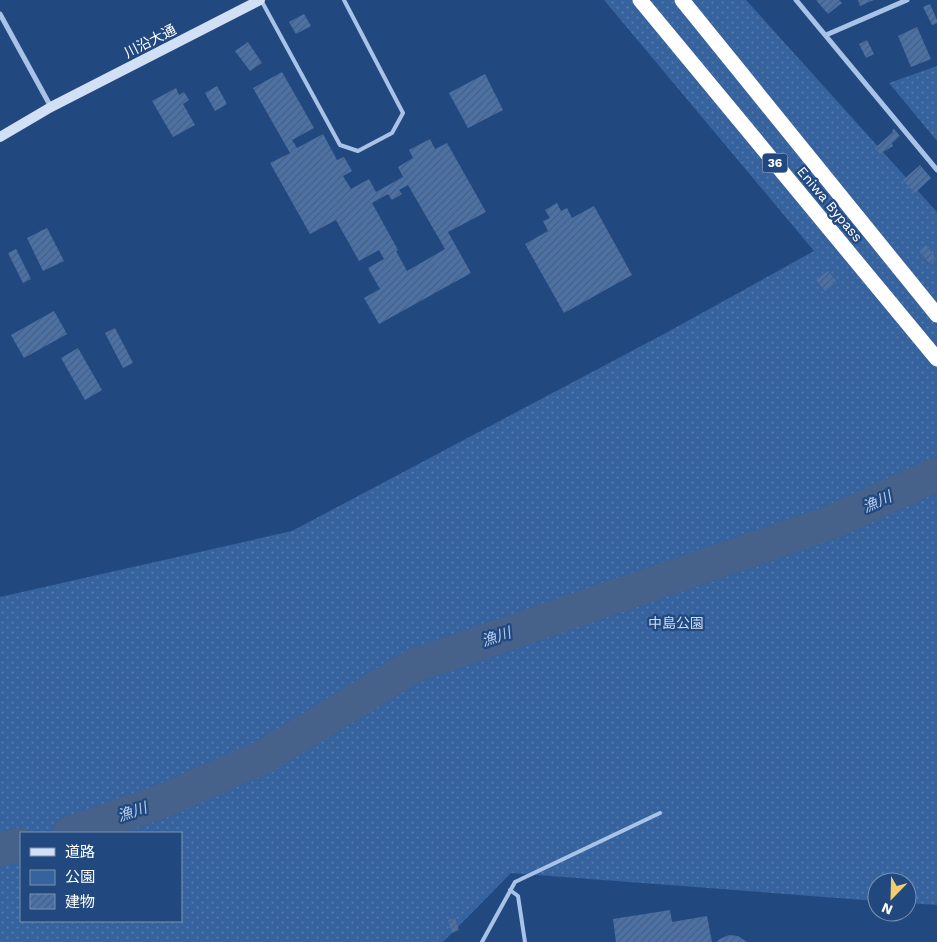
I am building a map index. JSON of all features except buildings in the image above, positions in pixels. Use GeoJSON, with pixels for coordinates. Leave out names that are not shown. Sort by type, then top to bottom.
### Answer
{"type":"FeatureCollection","features":[{"type":"Feature","properties":{"kind":"highway","name":"Eniwa Bypass"},"geometry":{"type":"LineString","coordinates":[[640,0],[937,359]]}},
{"type":"Feature","properties":{"kind":"highway","name":"Eniwa Bypass"},"geometry":{"type":"LineString","coordinates":[[682,0],[935,314]]}},
{"type":"Feature","properties":{"kind":"street","name":"川沿大通"},"geometry":{"type":"LineString","coordinates":[[0,137],[51,107],[261,0]]}},
{"type":"Feature","properties":{"kind":"street"},"geometry":{"type":"LineString","coordinates":[[796,0],[937,170]]}},
{"type":"Feature","properties":{"kind":"street"},"geometry":{"type":"LineString","coordinates":[[826,35],[907,0]]}},
{"type":"Feature","properties":{"kind":"street"},"geometry":{"type":"LineString","coordinates":[[0,14],[51,107]]}},
{"type":"Feature","properties":{"kind":"lane"},"geometry":{"type":"LineString","coordinates":[[261,0],[340,145],[358,151],[392,133],[404,113],[344,0]]}},
{"type":"Feature","properties":{"kind":"lane"},"geometry":{"type":"LineString","coordinates":[[482,942],[515,882],[660,813]]}},
{"type":"Feature","properties":{"kind":"lane"},"geometry":{"type":"LineString","coordinates":[[510,890],[518,896],[525,942]]}},
{"type":"Feature","properties":{"kind":"green space","name":"中島公園"},"geometry":{"type":"Polygon","coordinates":[[[604,0],[746,0],[937,212],[937,905],[917,904],[917,872],[867,872],[867,900],[511,873],[443,942],[0,942],[0,597],[292,531],[664,334],[814,251],[604,0]]]}},
{"type":"Feature","properties":{"kind":"green space"},"geometry":{"type":"Polygon","coordinates":[[[937,66],[937,141],[889,83],[937,66]]]}},
{"type":"Feature","properties":{"kind":"waterway","name":"漁川"},"geometry":{"type":"LineString","coordinates":[[73,832],[160,802],[265,756],[413,666],[832,522],[937,474]]}},
{"type":"Feature","properties":{"kind":"waterway","name":"漁川"},"geometry":{"type":"LineString","coordinates":[[0,849],[20,845]]}}]}
